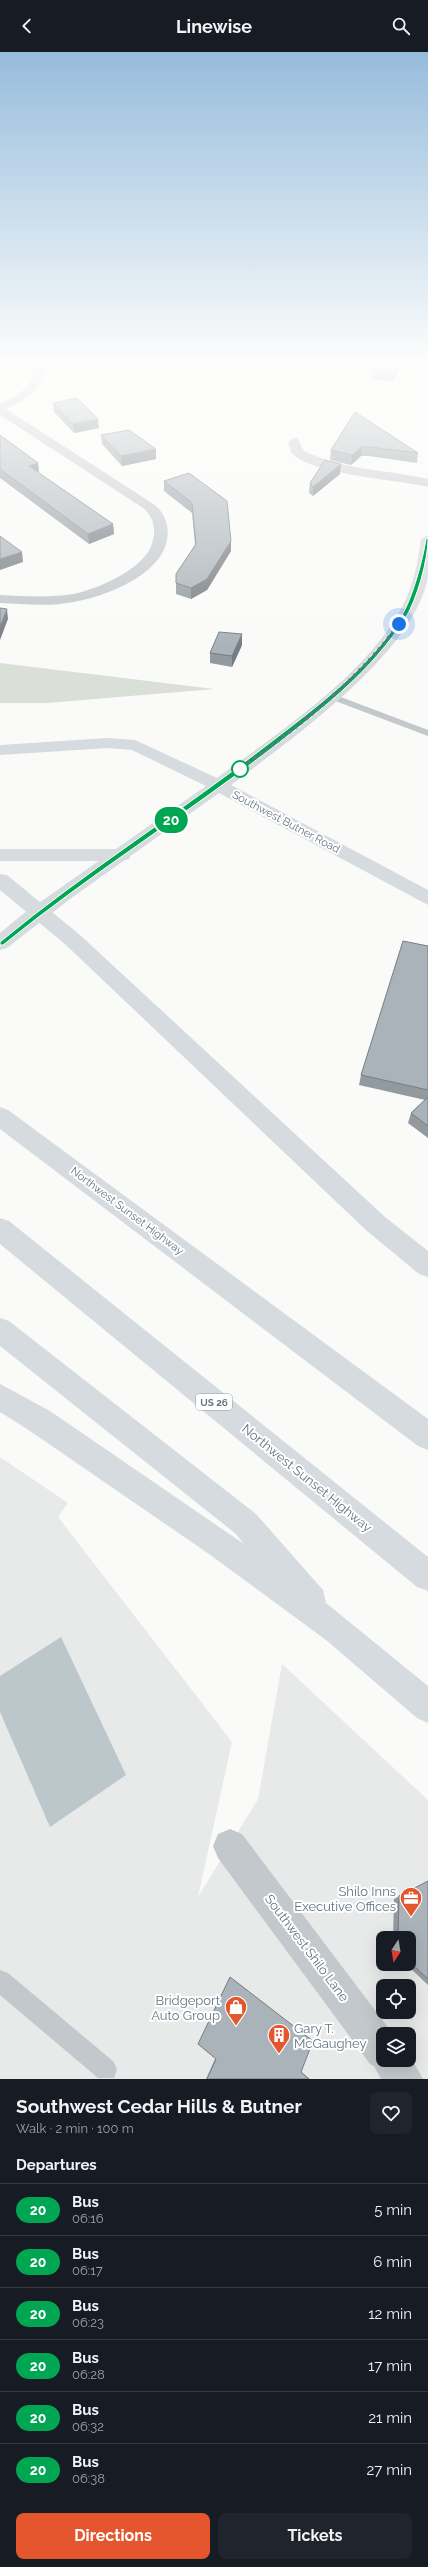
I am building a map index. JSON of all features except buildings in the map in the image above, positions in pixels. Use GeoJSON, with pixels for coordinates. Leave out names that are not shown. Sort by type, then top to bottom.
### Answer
{"type":"FeatureCollection","features":[{"type":"Feature","properties":{"kind":"main road"},"geometry":{"type":"LineString","coordinates":[[0,944],[40,912],[218,786],[333,697],[374,658],[404,615],[425,558],[428,539]]}},
{"type":"Feature","properties":{"kind":"main road","name":"Southwest Butner Road"},"geometry":{"type":"LineString","coordinates":[[0,750],[108,743],[135,745],[218,786],[428,898]]}},
{"type":"Feature","properties":{"kind":"main road"},"geometry":{"type":"LineString","coordinates":[[0,855],[122,855]]}},
{"type":"Feature","properties":{"kind":"main road"},"geometry":{"type":"LineString","coordinates":[[0,880],[73,940],[376,1224],[428,1266]]}},
{"type":"Feature","properties":{"kind":"main road","name":"Northwest Sunset Highway"},"geometry":{"type":"LineString","coordinates":[[0,1116],[428,1436]]}},
{"type":"Feature","properties":{"kind":"main road","name":"Northwest Sunset Highway"},"geometry":{"type":"LineString","coordinates":[[0,1229],[428,1576]]}},
{"type":"Feature","properties":{"kind":"main road"},"geometry":{"type":"LineString","coordinates":[[0,1330],[246,1524],[337,1629]]}},
{"type":"Feature","properties":{"kind":"main road"},"geometry":{"type":"LineString","coordinates":[[0,1397],[40,1421],[219,1544],[337,1629],[428,1708]]}},
{"type":"Feature","properties":{"kind":"street"},"geometry":{"type":"LineString","coordinates":[[0,599],[36,600],[74,598],[106,587],[132,575],[152,558],[161,546],[163,531],[157,514],[136,498],[75,459]]}},
{"type":"Feature","properties":{"kind":"street"},"geometry":{"type":"LineString","coordinates":[[308,459],[313,462],[340,469],[410,478],[428,483]]}},
{"type":"Feature","properties":{"kind":"street","name":"Southwest Shilo Lane"},"geometry":{"type":"LineString","coordinates":[[230,1846],[376,2042]]}},
{"type":"Feature","properties":{"kind":"street"},"geometry":{"type":"LineString","coordinates":[[395,2067],[404,2079]]}},
{"type":"Feature","properties":{"kind":"lane"},"geometry":{"type":"LineString","coordinates":[[333,697],[428,733]]}},
{"type":"Feature","properties":{"kind":"lane"},"geometry":{"type":"LineString","coordinates":[[0,1981],[106,2070]]}},
{"type":"Feature","properties":{"kind":"shaded area"},"geometry":{"type":"Polygon","coordinates":[[[0,663],[214,689],[47,703],[0,703],[0,663]]]}},
{"type":"Feature","properties":{"kind":"shaded area"},"geometry":{"type":"Polygon","coordinates":[[[0,1457],[68,1503],[58,1517],[232,1742],[198,1897],[258,1799],[282,1664],[428,1800],[428,2079],[0,2079],[0,1457]]]}},
{"type":"Feature","properties":{"kind":"shaded area"},"geometry":{"type":"Polygon","coordinates":[[[61,1637],[126,1775],[50,1827],[0,1712],[0,1676],[61,1637]]]}},
{"type":"Feature","properties":{"kind":"bus line","name":"20"},"geometry":{"type":"LineString","coordinates":[[0,943],[40,912],[245,766],[333,697],[360,672],[385,644],[404,615],[418,582],[425,558],[428,539]]}},
{"type":"Feature","properties":{"kind":"place","name":"Shilo Inns Executive Offices"},"geometry":{"type":"Point","coordinates":[411,1918]}},
{"type":"Feature","properties":{"kind":"place","name":"Bridgeport Auto Group"},"geometry":{"type":"Point","coordinates":[236,2026]}},
{"type":"Feature","properties":{"kind":"place","name":"Gary T. McGaughey"},"geometry":{"type":"Point","coordinates":[279,2054]}},
{"type":"Feature","properties":{"kind":"route"},"geometry":{"type":"LineString","coordinates":[[240,769],[236,772],[333,697],[374,658],[399,624]]}}]}
